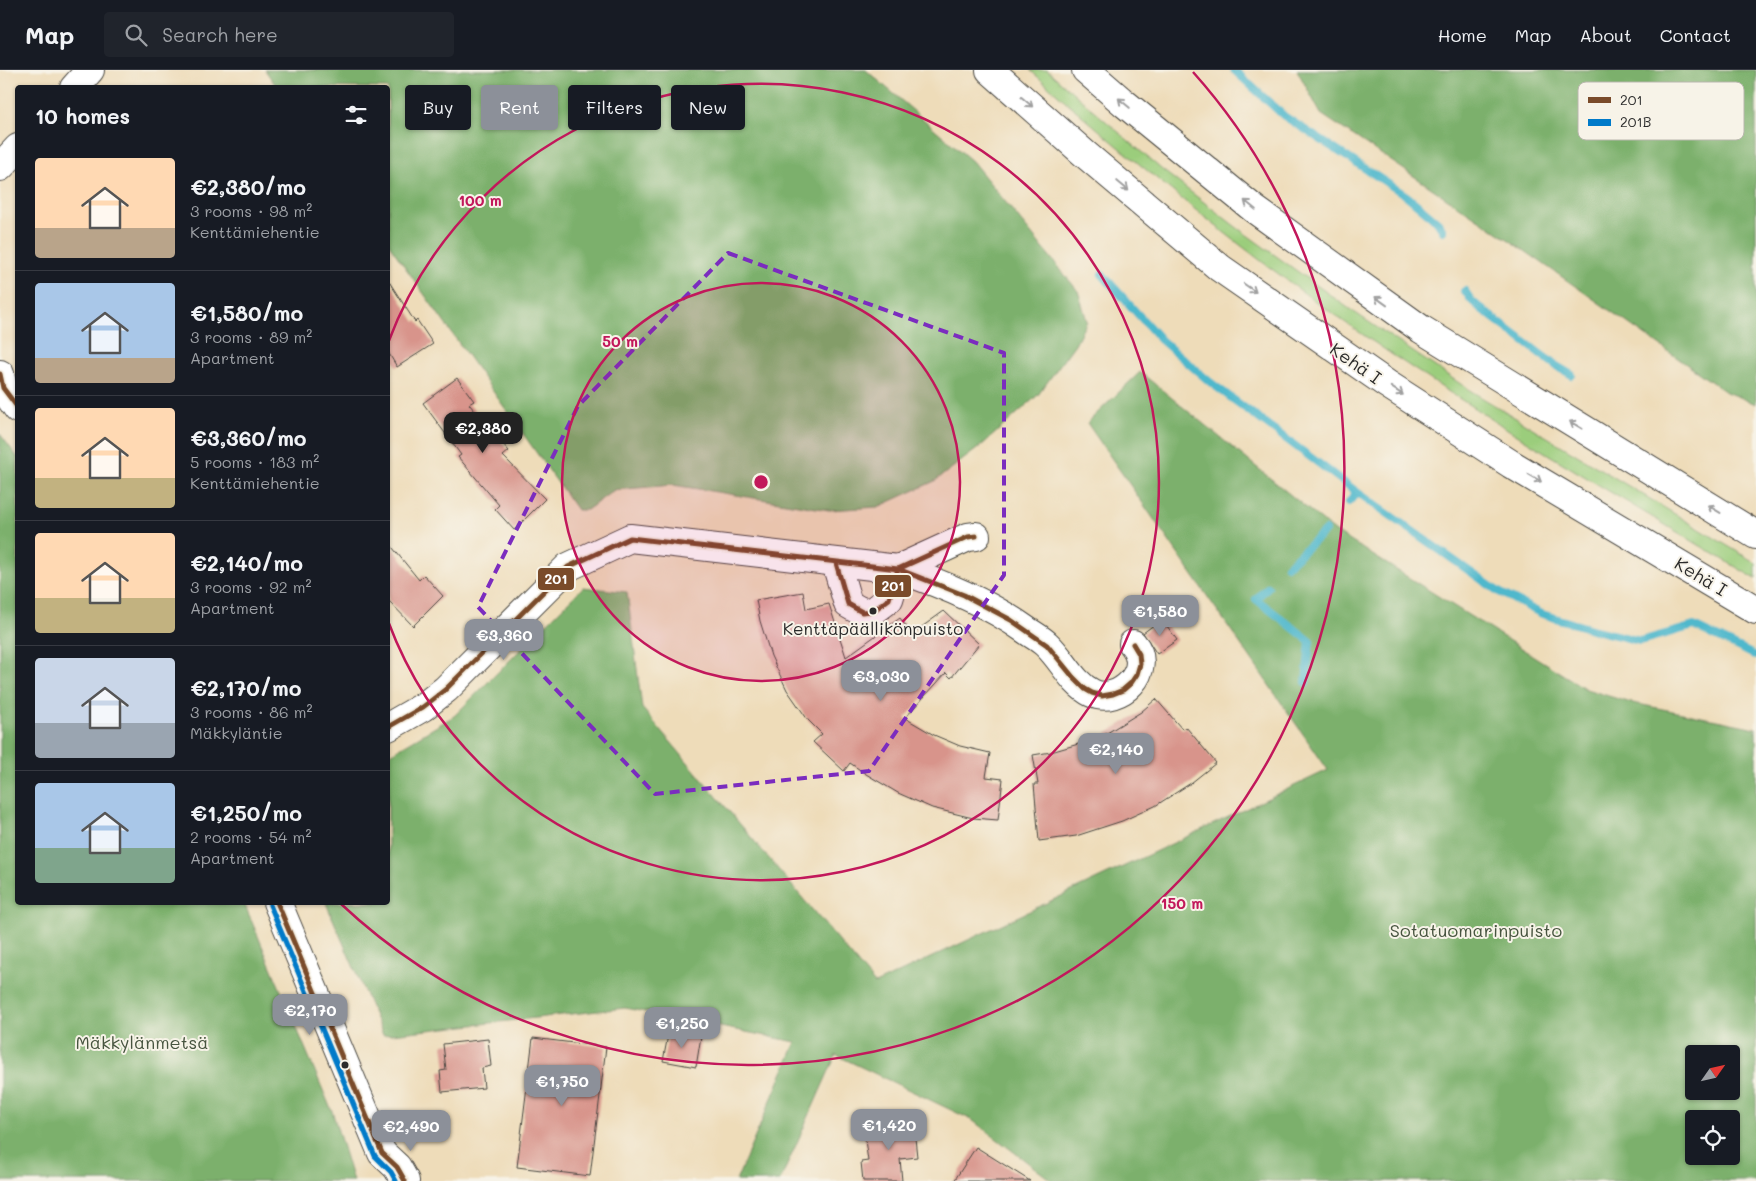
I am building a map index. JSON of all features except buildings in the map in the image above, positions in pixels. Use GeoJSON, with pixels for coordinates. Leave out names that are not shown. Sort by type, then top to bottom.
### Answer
{"type":"FeatureCollection","features":[{"type":"Feature","properties":{"kind":"main road"},"geometry":{"type":"LineString","coordinates":[[77,85],[90,70]]}},
{"type":"Feature","properties":{"kind":"main road","name":"Kehä I"},"geometry":{"type":"LineString","coordinates":[[990,70],[1093,161],[1220,268],[1387,384],[1503,459],[1756,610]]}},
{"type":"Feature","properties":{"kind":"main road"},"geometry":{"type":"LineString","coordinates":[[1086,70],[1254,209],[1421,329],[1756,535]]}},
{"type":"Feature","properties":{"kind":"main road"},"geometry":{"type":"LineString","coordinates":[[0,167],[15,151]]}},
{"type":"Feature","properties":{"kind":"main road"},"geometry":{"type":"LineString","coordinates":[[836,562],[848,604],[862,612],[873,611],[889,599],[898,569],[968,537],[976,536]]}},
{"type":"Feature","properties":{"kind":"main road"},"geometry":{"type":"LineString","coordinates":[[390,727],[423,707],[446,689],[568,567],[630,538],[898,569],[941,583],[988,606],[1047,645],[1077,681],[1092,693],[1110,696],[1126,688],[1138,676],[1141,662],[1139,651],[1133,644]]}},
{"type":"Feature","properties":{"kind":"main road"},"geometry":{"type":"LineString","coordinates":[[278,905],[382,1153],[396,1167],[405,1181]]}},
{"type":"Feature","properties":{"kind":"main road"},"geometry":{"type":"LineString","coordinates":[[382,1153],[381,1174],[383,1181]]}},
{"type":"Feature","properties":{"kind":"highlighted area"},"geometry":{"type":"Polygon","coordinates":[[[728,253],[1004,353],[1004,575],[869,771],[655,794],[478,607],[578,406],[728,253]]]}},
{"type":"Feature","properties":{"kind":"green space"},"geometry":{"type":"Polygon","coordinates":[[[265,70],[866,70],[972,161],[1078,291],[1087,321],[1075,344],[1038,395],[981,446],[935,481],[878,507],[829,510],[673,485],[614,490],[587,510],[577,510],[390,246],[390,85],[276,85],[265,70]]]}},
{"type":"Feature","properties":{"kind":"green space"},"geometry":{"type":"Polygon","coordinates":[[[1030,70],[1047,70],[1161,169],[1236,227],[1351,310],[1471,391],[1756,563],[1756,579],[1495,422],[1343,321],[1262,262],[1183,200],[1030,70]]]}},
{"type":"Feature","properties":{"kind":"green space"},"geometry":{"type":"Polygon","coordinates":[[[1297,70],[1756,70],[1756,404],[1726,392],[1515,244],[1321,114],[1297,70]]]}},
{"type":"Feature","properties":{"kind":"green space","name":"Sotatuomarinpuisto"},"geometry":{"type":"Polygon","coordinates":[[[1140,372],[1336,532],[1586,689],[1628,702],[1756,728],[1756,1181],[1052,1181],[972,1120],[836,1055],[780,1181],[736,1181],[796,1042],[625,1008],[383,1035],[327,905],[390,905],[390,754],[454,716],[583,587],[627,592],[642,708],[875,984],[1328,770],[1087,423],[1140,372]]]}},
{"type":"Feature","properties":{"kind":"green space","name":"Mäkkylänmetsä"},"geometry":{"type":"Polygon","coordinates":[[[0,434],[15,454],[15,905],[245,905],[333,1114],[353,1181],[0,1181],[0,434]]]}},
{"type":"Feature","properties":{"kind":"waterway"},"geometry":{"type":"LineString","coordinates":[[1234,70],[1284,116],[1407,196],[1438,222],[1443,231]]}},
{"type":"Feature","properties":{"kind":"waterway"},"geometry":{"type":"LineString","coordinates":[[1102,274],[1161,340],[1210,382],[1357,492],[1499,592],[1542,614],[1640,641],[1694,626],[1756,656]]}},
{"type":"Feature","properties":{"kind":"waterway"},"geometry":{"type":"LineString","coordinates":[[1465,291],[1480,308],[1555,365],[1572,375]]}},
{"type":"Feature","properties":{"kind":"waterway"},"geometry":{"type":"LineString","coordinates":[[1349,502],[1357,492]]}},
{"type":"Feature","properties":{"kind":"waterway"},"geometry":{"type":"LineString","coordinates":[[1287,566],[1326,530]]}},
{"type":"Feature","properties":{"kind":"waterway"},"geometry":{"type":"LineString","coordinates":[[1268,587],[1256,599],[1310,641],[1306,682]]}},
{"type":"Feature","properties":{"kind":"transit line","name":"201"},"geometry":{"type":"LineString","coordinates":[[0,374],[3,388],[15,404]]}},
{"type":"Feature","properties":{"kind":"transit line","name":"201"},"geometry":{"type":"LineString","coordinates":[[836,563],[848,604],[862,612],[873,611],[889,599],[898,569],[968,537],[976,536]]}},
{"type":"Feature","properties":{"kind":"transit line","name":"201"},"geometry":{"type":"LineString","coordinates":[[390,726],[423,707],[446,689],[568,567],[630,538],[898,569],[964,595],[1011,620],[1047,645],[1085,689],[1102,696],[1123,690],[1137,674],[1140,664],[1139,654],[1133,644]]}},
{"type":"Feature","properties":{"kind":"transit line","name":"201B"},"geometry":{"type":"LineString","coordinates":[[270,905],[375,1156],[391,1172],[396,1181]]}},
{"type":"Feature","properties":{"kind":"transit line","name":"201"},"geometry":{"type":"LineString","coordinates":[[278,905],[382,1153],[397,1167],[405,1181]]}},
{"type":"Feature","properties":{"kind":"place","name":"Kenttäpäällikönpuisto"},"geometry":{"type":"Point","coordinates":[873,611]}}]}
